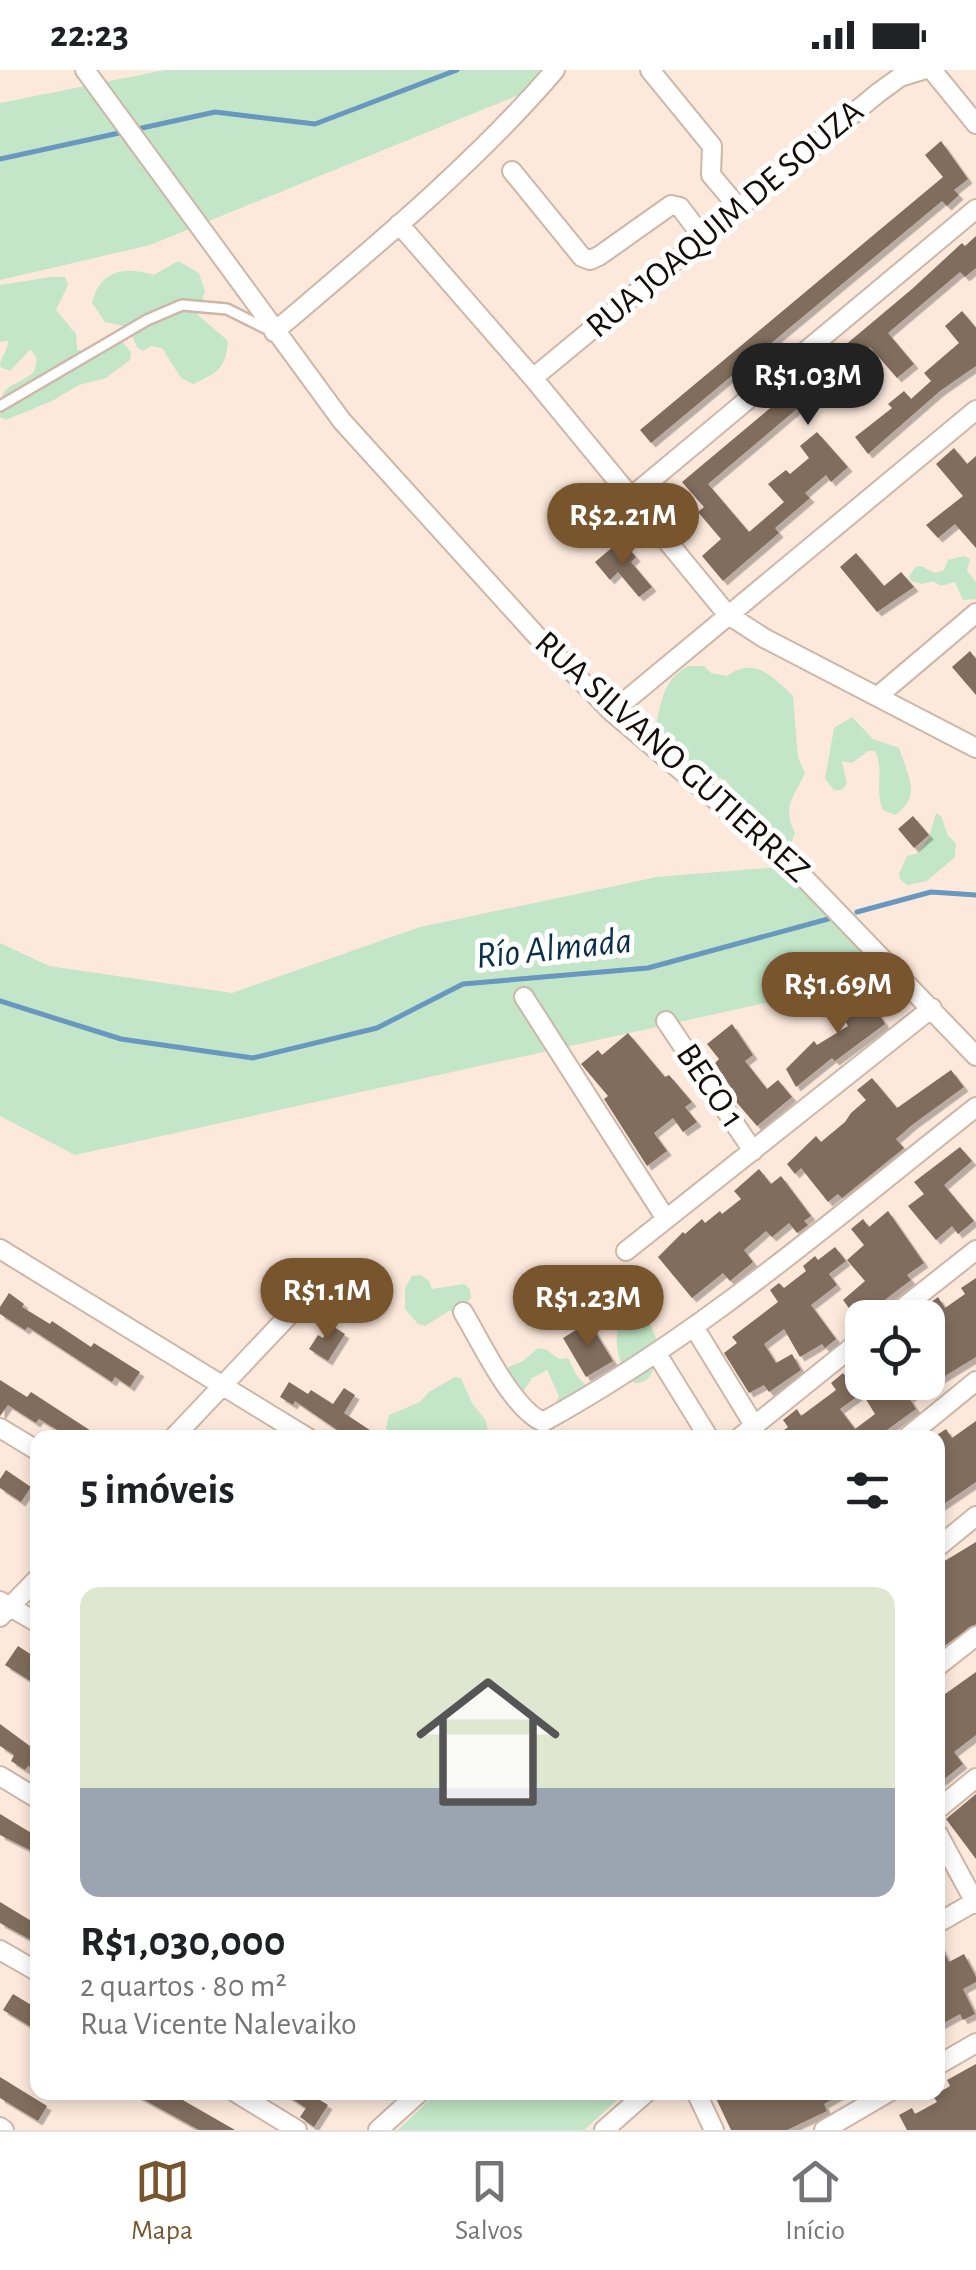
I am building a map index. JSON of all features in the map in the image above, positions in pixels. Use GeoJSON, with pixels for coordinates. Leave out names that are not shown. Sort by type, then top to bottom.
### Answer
{"type":"FeatureCollection","features":[{"type":"Feature","properties":{"kind":"street","name":"RUA SILVANO GUTIERREZ"},"geometry":{"type":"LineString","coordinates":[[84,70],[342,421],[535,634],[612,712],[789,862],[976,1056]]}},
{"type":"Feature","properties":{"kind":"street"},"geometry":{"type":"LineString","coordinates":[[274,332],[399,224],[532,97],[555,70]]}},
{"type":"Feature","properties":{"kind":"street"},"geometry":{"type":"LineString","coordinates":[[650,70],[712,146],[711,175],[739,208]]}},
{"type":"Feature","properties":{"kind":"street","name":"RUA JOAQUIM DE SOUZA"},"geometry":{"type":"LineString","coordinates":[[533,378],[878,93],[900,76],[923,70]]}},
{"type":"Feature","properties":{"kind":"street"},"geometry":{"type":"LineString","coordinates":[[932,70],[976,124]]}},
{"type":"Feature","properties":{"kind":"street"},"geometry":{"type":"LineString","coordinates":[[512,171],[582,257],[590,260],[671,205],[680,207],[704,239]]}},
{"type":"Feature","properties":{"kind":"street"},"geometry":{"type":"LineString","coordinates":[[631,497],[976,209]]}},
{"type":"Feature","properties":{"kind":"street"},"geometry":{"type":"LineString","coordinates":[[399,224],[533,378],[727,614],[764,638],[976,748]]}},
{"type":"Feature","properties":{"kind":"street"},"geometry":{"type":"LineString","coordinates":[[612,712],[976,410]]}},
{"type":"Feature","properties":{"kind":"street"},"geometry":{"type":"LineString","coordinates":[[878,696],[976,613]]}},
{"type":"Feature","properties":{"kind":"street"},"geometry":{"type":"LineString","coordinates":[[524,997],[666,1218]]}},
{"type":"Feature","properties":{"kind":"street"},"geometry":{"type":"LineString","coordinates":[[626,1251],[932,1008]]}},
{"type":"Feature","properties":{"kind":"street","name":"BECO 1"},"geometry":{"type":"LineString","coordinates":[[666,1020],[753,1150]]}},
{"type":"Feature","properties":{"kind":"street"},"geometry":{"type":"LineString","coordinates":[[464,1312],[511,1391],[532,1418],[543,1422],[611,1385],[657,1354],[976,1107]]}},
{"type":"Feature","properties":{"kind":"street"},"geometry":{"type":"LineString","coordinates":[[0,1249],[295,1430]]}},
{"type":"Feature","properties":{"kind":"street"},"geometry":{"type":"LineString","coordinates":[[913,1300],[976,1250]]}},
{"type":"Feature","properties":{"kind":"street"},"geometry":{"type":"LineString","coordinates":[[181,1430],[310,1293]]}},
{"type":"Feature","properties":{"kind":"street"},"geometry":{"type":"LineString","coordinates":[[694,1327],[754,1425]]}},
{"type":"Feature","properties":{"kind":"street"},"geometry":{"type":"LineString","coordinates":[[748,1430],[845,1353]]}},
{"type":"Feature","properties":{"kind":"street"},"geometry":{"type":"LineString","coordinates":[[657,1354],[704,1430]]}},
{"type":"Feature","properties":{"kind":"street"},"geometry":{"type":"LineString","coordinates":[[916,1430],[976,1382]]}},
{"type":"Feature","properties":{"kind":"street"},"geometry":{"type":"LineString","coordinates":[[0,1428],[30,1447]]}},
{"type":"Feature","properties":{"kind":"street"},"geometry":{"type":"LineString","coordinates":[[945,1541],[976,1516]]}},
{"type":"Feature","properties":{"kind":"street"},"geometry":{"type":"LineString","coordinates":[[30,1585],[3,1608],[30,1620]]}},
{"type":"Feature","properties":{"kind":"street"},"geometry":{"type":"LineString","coordinates":[[945,1660],[976,1636]]}},
{"type":"Feature","properties":{"kind":"street"},"geometry":{"type":"LineString","coordinates":[[0,1776],[30,1794]]}},
{"type":"Feature","properties":{"kind":"street"},"geometry":{"type":"LineString","coordinates":[[945,1803],[976,1778]]}},
{"type":"Feature","properties":{"kind":"street"},"geometry":{"type":"LineString","coordinates":[[945,1847],[976,1902],[945,1919]]}},
{"type":"Feature","properties":{"kind":"street"},"geometry":{"type":"LineString","coordinates":[[0,1950],[30,1967]]}},
{"type":"Feature","properties":{"kind":"street"},"geometry":{"type":"LineString","coordinates":[[945,2061],[976,2042]]}},
{"type":"Feature","properties":{"kind":"street"},"geometry":{"type":"LineString","coordinates":[[248,2100],[297,2130]]}},
{"type":"Feature","properties":{"kind":"street"},"geometry":{"type":"LineString","coordinates":[[378,2130],[411,2100]]}},
{"type":"Feature","properties":{"kind":"street"},"geometry":{"type":"LineString","coordinates":[[609,2128],[639,2100]]}},
{"type":"Feature","properties":{"kind":"street"},"geometry":{"type":"LineString","coordinates":[[700,2100],[714,2130]]}},
{"type":"Feature","properties":{"kind":"street"},"geometry":{"type":"LineString","coordinates":[[824,2130],[875,2100]]}},
{"type":"Feature","properties":{"kind":"lane"},"geometry":{"type":"LineString","coordinates":[[0,406],[147,320],[182,305],[226,309],[274,332]]}},
{"type":"Feature","properties":{"kind":"green space"},"geometry":{"type":"Polygon","coordinates":[[[165,70],[543,70],[526,92],[150,245],[0,280],[0,103],[165,70]]]}},
{"type":"Feature","properties":{"kind":"green space"},"geometry":{"type":"Polygon","coordinates":[[[178,261],[199,273],[205,291],[198,315],[228,341],[219,369],[193,384],[181,378],[162,348],[151,346],[143,351],[128,327],[105,322],[92,303],[101,283],[115,273],[154,275],[178,261]]]}},
{"type":"Feature","properties":{"kind":"green space"},"geometry":{"type":"Polygon","coordinates":[[[65,277],[68,285],[56,310],[76,334],[77,349],[84,353],[117,336],[131,352],[130,360],[106,378],[79,385],[6,420],[0,417],[4,392],[33,373],[36,361],[30,350],[10,371],[0,367],[8,341],[0,342],[0,285],[65,277]]]}},
{"type":"Feature","properties":{"kind":"green space"},"geometry":{"type":"Polygon","coordinates":[[[964,556],[970,559],[967,571],[976,582],[976,599],[963,600],[955,582],[941,586],[933,581],[922,584],[909,577],[915,567],[935,573],[944,570],[948,560],[964,556]]]}},
{"type":"Feature","properties":{"kind":"green space"},"geometry":{"type":"Polygon","coordinates":[[[688,666],[704,666],[711,673],[727,676],[737,670],[755,668],[793,696],[798,758],[805,773],[789,809],[795,833],[791,843],[785,846],[767,832],[762,819],[737,799],[726,780],[675,759],[653,736],[667,688],[688,666]]]}},
{"type":"Feature","properties":{"kind":"green space"},"geometry":{"type":"Polygon","coordinates":[[[852,717],[873,739],[899,748],[911,792],[904,808],[895,815],[883,810],[880,803],[875,751],[868,751],[852,763],[842,761],[847,784],[842,790],[834,790],[825,779],[834,728],[852,717]]]}},
{"type":"Feature","properties":{"kind":"green space"},"geometry":{"type":"Polygon","coordinates":[[[936,813],[956,843],[955,857],[927,881],[907,885],[899,874],[907,856],[918,853],[929,838],[936,813]]]}},
{"type":"Feature","properties":{"kind":"green space"},"geometry":{"type":"Polygon","coordinates":[[[780,867],[888,976],[75,1155],[0,1116],[0,943],[49,966],[232,993],[420,927],[657,877],[780,867]]]}},
{"type":"Feature","properties":{"kind":"green space"},"geometry":{"type":"Polygon","coordinates":[[[421,1275],[432,1289],[464,1284],[470,1289],[471,1298],[456,1312],[449,1311],[425,1326],[418,1324],[405,1309],[405,1288],[412,1276],[421,1275]]]}},
{"type":"Feature","properties":{"kind":"green space"},"geometry":{"type":"Polygon","coordinates":[[[636,1317],[647,1318],[661,1349],[649,1377],[640,1383],[634,1383],[625,1371],[617,1343],[618,1328],[636,1317]]]}},
{"type":"Feature","properties":{"kind":"green space"},"geometry":{"type":"Polygon","coordinates":[[[538,1348],[559,1359],[568,1358],[577,1376],[597,1397],[595,1405],[567,1418],[552,1410],[559,1396],[547,1370],[532,1378],[522,1393],[505,1398],[493,1383],[497,1372],[523,1361],[538,1348]]]}},
{"type":"Feature","properties":{"kind":"green space"},"geometry":{"type":"Polygon","coordinates":[[[455,1377],[461,1378],[488,1430],[387,1430],[389,1415],[420,1402],[455,1377]]]}},
{"type":"Feature","properties":{"kind":"green space"},"geometry":{"type":"Polygon","coordinates":[[[430,2100],[617,2100],[584,2130],[398,2130],[430,2100]]]}},
{"type":"Feature","properties":{"kind":"building"},"geometry":{"type":"Polygon","coordinates":[[[941,141],[968,179],[954,190],[959,195],[947,206],[942,201],[651,443],[640,430],[943,177],[925,155],[941,141]]]}},
{"type":"Feature","properties":{"kind":"building"},"geometry":{"type":"Polygon","coordinates":[[[976,236],[976,268],[965,277],[960,272],[888,333],[914,364],[897,378],[870,347],[708,484],[749,532],[784,502],[768,484],[786,470],[790,474],[809,458],[800,446],[817,432],[848,467],[831,482],[826,475],[805,493],[810,498],[775,528],[779,533],[723,581],[702,556],[721,539],[698,512],[704,507],[682,482],[962,243],[965,246],[976,236]]]}},
{"type":"Feature","properties":{"kind":"building"},"geometry":{"type":"Polygon","coordinates":[[[962,311],[976,328],[976,366],[940,391],[868,454],[855,437],[892,408],[888,404],[904,391],[911,399],[931,381],[924,373],[959,343],[945,326],[962,311]]]}},
{"type":"Feature","properties":{"kind":"building"},"geometry":{"type":"Polygon","coordinates":[[[954,448],[967,464],[976,456],[976,548],[955,524],[938,538],[926,525],[963,496],[936,464],[954,448]]]}},
{"type":"Feature","properties":{"kind":"building"},"geometry":{"type":"Polygon","coordinates":[[[621,540],[636,557],[631,562],[652,587],[639,597],[618,572],[610,580],[595,562],[621,540]]]}},
{"type":"Feature","properties":{"kind":"building"},"geometry":{"type":"Polygon","coordinates":[[[856,553],[884,586],[901,572],[914,587],[877,612],[840,567],[856,553]]]}},
{"type":"Feature","properties":{"kind":"building"},"geometry":{"type":"Polygon","coordinates":[[[970,651],[976,659],[976,695],[952,667],[970,651]]]}},
{"type":"Feature","properties":{"kind":"building"},"geometry":{"type":"Polygon","coordinates":[[[913,816],[929,835],[914,848],[898,829],[913,816]]]}},
{"type":"Feature","properties":{"kind":"building"},"geometry":{"type":"Polygon","coordinates":[[[855,988],[870,1012],[875,1008],[885,1024],[796,1087],[786,1069],[814,1041],[817,1045],[848,1026],[833,1002],[855,988]]]}},
{"type":"Feature","properties":{"kind":"building"},"geometry":{"type":"Polygon","coordinates":[[[732,1024],[753,1055],[745,1061],[767,1089],[778,1080],[792,1097],[757,1126],[732,1097],[735,1094],[715,1063],[719,1059],[707,1044],[732,1024]]]}},
{"type":"Feature","properties":{"kind":"building"},"geometry":{"type":"Polygon","coordinates":[[[628,1033],[692,1102],[685,1107],[697,1122],[683,1132],[673,1118],[654,1133],[667,1151],[647,1166],[604,1099],[608,1096],[581,1064],[598,1050],[602,1055],[628,1033]]]}},
{"type":"Feature","properties":{"kind":"building"},"geometry":{"type":"Polygon","coordinates":[[[951,1070],[964,1087],[896,1139],[904,1148],[842,1198],[838,1194],[828,1202],[801,1168],[795,1174],[787,1164],[816,1136],[821,1142],[845,1122],[866,1100],[857,1090],[872,1078],[897,1108],[951,1070]]]}},
{"type":"Feature","properties":{"kind":"building"},"geometry":{"type":"Polygon","coordinates":[[[960,1147],[972,1161],[944,1185],[974,1221],[958,1234],[952,1226],[936,1240],[908,1206],[924,1194],[914,1182],[960,1147]]]}},
{"type":"Feature","properties":{"kind":"building"},"geometry":{"type":"Polygon","coordinates":[[[759,1169],[771,1184],[781,1176],[811,1216],[804,1221],[808,1225],[797,1233],[789,1223],[772,1237],[766,1231],[744,1250],[753,1262],[730,1281],[723,1273],[692,1298],[658,1257],[683,1232],[702,1219],[705,1223],[720,1211],[722,1214],[741,1199],[734,1191],[759,1169]]]}},
{"type":"Feature","properties":{"kind":"building"},"geometry":{"type":"Polygon","coordinates":[[[888,1211],[924,1263],[907,1275],[911,1280],[885,1300],[845,1303],[843,1300],[865,1281],[847,1260],[864,1245],[851,1229],[863,1219],[869,1227],[888,1211]]]}},
{"type":"Feature","properties":{"kind":"building"},"geometry":{"type":"Polygon","coordinates":[[[835,1247],[846,1261],[829,1274],[837,1285],[811,1305],[836,1339],[825,1348],[822,1344],[800,1357],[784,1329],[764,1344],[776,1363],[792,1354],[801,1370],[769,1392],[764,1385],[749,1393],[724,1353],[737,1343],[732,1337],[778,1302],[770,1290],[779,1283],[784,1288],[806,1271],[803,1266],[815,1256],[818,1260],[835,1247]]]}},
{"type":"Feature","properties":{"kind":"building"},"geometry":{"type":"Polygon","coordinates":[[[976,1278],[976,1357],[945,1376],[945,1308],[965,1294],[961,1288],[976,1278]]]}},
{"type":"Feature","properties":{"kind":"building"},"geometry":{"type":"Polygon","coordinates":[[[9,1293],[24,1304],[22,1307],[50,1324],[52,1321],[91,1347],[94,1343],[140,1372],[130,1387],[115,1377],[112,1382],[28,1327],[25,1330],[0,1314],[9,1293]]]}},
{"type":"Feature","properties":{"kind":"building"},"geometry":{"type":"Polygon","coordinates":[[[589,1322],[613,1361],[586,1377],[563,1338],[589,1322]]]}},
{"type":"Feature","properties":{"kind":"building"},"geometry":{"type":"Polygon","coordinates":[[[331,1325],[345,1334],[328,1361],[309,1349],[331,1325]]]}},
{"type":"Feature","properties":{"kind":"building"},"geometry":{"type":"Polygon","coordinates":[[[843,1373],[845,1400],[852,1400],[840,1409],[855,1429],[875,1414],[866,1400],[910,1400],[916,1409],[887,1430],[784,1430],[788,1427],[783,1420],[797,1409],[801,1416],[836,1390],[831,1383],[843,1373]]]}},
{"type":"Feature","properties":{"kind":"building"},"geometry":{"type":"Polygon","coordinates":[[[0,1380],[27,1397],[31,1392],[90,1430],[58,1430],[39,1419],[36,1423],[8,1405],[0,1416],[0,1380]]]}},
{"type":"Feature","properties":{"kind":"building"},"geometry":{"type":"Polygon","coordinates":[[[289,1382],[333,1404],[344,1388],[355,1395],[344,1413],[370,1430],[337,1430],[295,1401],[293,1405],[280,1397],[289,1382]]]}},
{"type":"Feature","properties":{"kind":"building"},"geometry":{"type":"Polygon","coordinates":[[[976,1421],[976,1482],[945,1503],[944,1430],[946,1429],[952,1438],[976,1421]]]}},
{"type":"Feature","properties":{"kind":"building"},"geometry":{"type":"Polygon","coordinates":[[[6,1470],[30,1488],[21,1502],[0,1488],[6,1470]]]}},
{"type":"Feature","properties":{"kind":"building"},"geometry":{"type":"Polygon","coordinates":[[[976,1542],[976,1624],[945,1645],[945,1561],[976,1542]]]}},
{"type":"Feature","properties":{"kind":"building"},"geometry":{"type":"Polygon","coordinates":[[[18,1646],[30,1654],[30,1681],[5,1665],[18,1646]]]}},
{"type":"Feature","properties":{"kind":"building"},"geometry":{"type":"Polygon","coordinates":[[[976,1672],[976,1735],[954,1752],[963,1764],[945,1778],[945,1694],[976,1672]]]}},
{"type":"Feature","properties":{"kind":"building"},"geometry":{"type":"Polygon","coordinates":[[[0,1724],[30,1746],[30,1767],[25,1770],[11,1761],[14,1755],[0,1746],[0,1724]]]}},
{"type":"Feature","properties":{"kind":"building"},"geometry":{"type":"Polygon","coordinates":[[[976,1794],[976,1859],[946,1819],[976,1794]]]}},
{"type":"Feature","properties":{"kind":"building"},"geometry":{"type":"Polygon","coordinates":[[[0,1814],[30,1832],[30,1850],[0,1835],[0,1814]]]}},
{"type":"Feature","properties":{"kind":"building"},"geometry":{"type":"Polygon","coordinates":[[[0,1902],[30,1920],[30,1940],[0,1923],[0,1902]]]}},
{"type":"Feature","properties":{"kind":"building"},"geometry":{"type":"Polygon","coordinates":[[[945,1954],[949,1962],[964,1954],[976,1977],[976,1982],[963,1989],[975,2014],[963,2020],[960,2014],[945,2022],[945,1954]]]}},
{"type":"Feature","properties":{"kind":"building"},"geometry":{"type":"Polygon","coordinates":[[[13,1994],[30,2004],[30,2026],[3,2010],[13,1994]]]}},
{"type":"Feature","properties":{"kind":"building"},"geometry":{"type":"Polygon","coordinates":[[[976,2064],[976,2130],[907,2130],[899,2115],[912,2108],[915,2114],[936,2100],[945,2100],[945,2089],[950,2086],[947,2080],[976,2064]]]}},
{"type":"Feature","properties":{"kind":"building"},"geometry":{"type":"Polygon","coordinates":[[[0,2077],[30,2096],[30,2100],[47,2106],[38,2121],[0,2098],[0,2077]]]}},
{"type":"Feature","properties":{"kind":"building"},"geometry":{"type":"Polygon","coordinates":[[[145,2100],[183,2100],[235,2130],[199,2130],[145,2100]]]}},
{"type":"Feature","properties":{"kind":"building"},"geometry":{"type":"Polygon","coordinates":[[[294,2100],[320,2100],[328,2105],[314,2127],[300,2117],[306,2108],[294,2100]]]}},
{"type":"Feature","properties":{"kind":"building"},"geometry":{"type":"Polygon","coordinates":[[[717,2100],[831,2100],[824,2104],[827,2111],[787,2130],[731,2130],[717,2100]]]}},
{"type":"Feature","properties":{"kind":"waterway"},"geometry":{"type":"LineString","coordinates":[[0,159],[215,112],[315,124],[457,70]]}},
{"type":"Feature","properties":{"kind":"waterway","name":"Río Almada"},"geometry":{"type":"LineString","coordinates":[[857,912],[931,892],[976,895]]}},
{"type":"Feature","properties":{"kind":"waterway","name":"Río Almada"},"geometry":{"type":"LineString","coordinates":[[0,1001],[121,1039],[253,1058],[377,1028],[463,984],[648,968],[828,919]]}}]}
